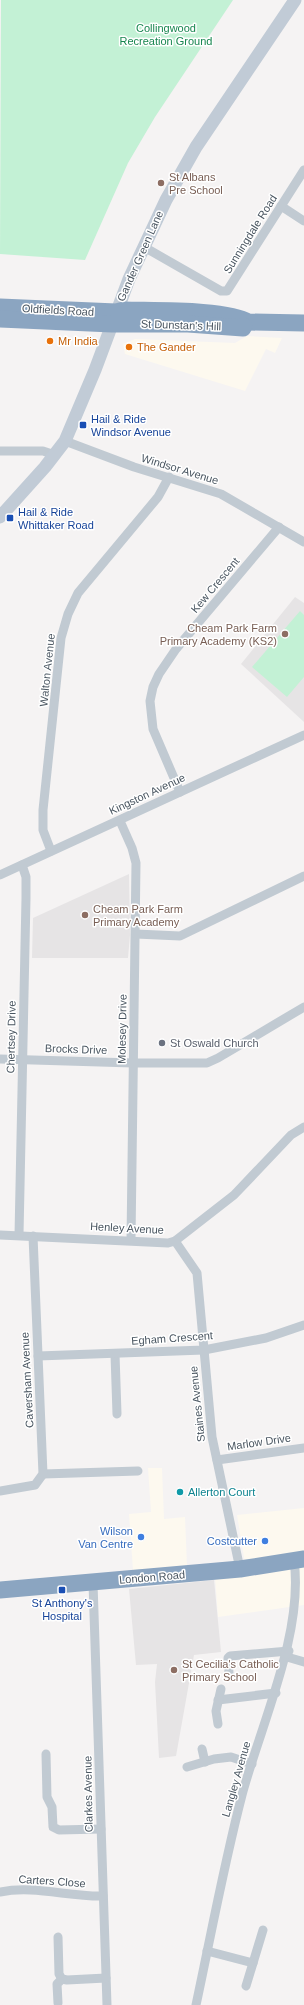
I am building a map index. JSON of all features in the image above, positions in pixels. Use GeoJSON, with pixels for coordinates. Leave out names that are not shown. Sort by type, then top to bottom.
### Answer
{"type":"FeatureCollection","features":[{"type":"Feature","properties":{"kind":"highway","name":"Oldfields Road"},"geometry":{"type":"LineString","coordinates":[[0,307],[114,318]]}},
{"type":"Feature","properties":{"kind":"highway","name":"St Dunstan's Hill"},"geometry":{"type":"LineString","coordinates":[[114,318],[124,310],[213,314],[241,317],[248,322],[304,323]]}},
{"type":"Feature","properties":{"kind":"highway","name":"Oldfields Road"},"geometry":{"type":"LineString","coordinates":[[0,319],[114,318]]}},
{"type":"Feature","properties":{"kind":"highway","name":"London Road"},"geometry":{"type":"LineString","coordinates":[[0,1590],[240,1569],[299,1560]]}},
{"type":"Feature","properties":{"kind":"street","name":"Gander Green Lane"},"geometry":{"type":"LineString","coordinates":[[0,517],[55,455],[65,441],[92,377],[114,318],[166,200],[196,147],[295,0]]}},
{"type":"Feature","properties":{"kind":"street","name":"Sunningdale Road"},"geometry":{"type":"LineString","coordinates":[[144,247],[221,291],[227,291],[304,170]]}},
{"type":"Feature","properties":{"kind":"street"},"geometry":{"type":"LineString","coordinates":[[281,206],[304,221]]}},
{"type":"Feature","properties":{"kind":"street","name":"Windsor Avenue"},"geometry":{"type":"LineString","coordinates":[[65,441],[127,465],[222,494],[304,542]]}},
{"type":"Feature","properties":{"kind":"street"},"geometry":{"type":"LineString","coordinates":[[0,451],[43,452],[55,455]]}},
{"type":"Feature","properties":{"kind":"street","name":"Walton Avenue"},"geometry":{"type":"LineString","coordinates":[[50,851],[43,830],[43,810],[61,638],[65,625],[78,593],[158,497],[169,477]]}},
{"type":"Feature","properties":{"kind":"street","name":"Kew Crescent"},"geometry":{"type":"LineString","coordinates":[[180,792],[153,729],[150,702],[153,687],[159,674],[176,649],[279,527]]}},
{"type":"Feature","properties":{"kind":"street","name":"Kingston Avenue"},"geometry":{"type":"LineString","coordinates":[[0,875],[304,735]]}},
{"type":"Feature","properties":{"kind":"street","name":"Molesey Drive"},"geometry":{"type":"LineString","coordinates":[[120,821],[132,848],[136,863],[131,1240]]}},
{"type":"Feature","properties":{"kind":"street","name":"Chertsey Drive"},"geometry":{"type":"LineString","coordinates":[[19,1235],[26,898],[26,877],[22,865]]}},
{"type":"Feature","properties":{"kind":"street"},"geometry":{"type":"LineString","coordinates":[[136,934],[180,936],[304,876]]}},
{"type":"Feature","properties":{"kind":"street","name":"Brocks Drive"},"geometry":{"type":"LineString","coordinates":[[0,1059],[133,1063],[207,1063],[304,1007]]}},
{"type":"Feature","properties":{"kind":"street","name":"Henley Avenue"},"geometry":{"type":"LineString","coordinates":[[0,1235],[131,1240],[168,1243],[176,1241],[234,1195],[291,1135],[304,1127]]}},
{"type":"Feature","properties":{"kind":"street","name":"Caversham Avenue"},"geometry":{"type":"LineString","coordinates":[[33,1236],[43,1474]]}},
{"type":"Feature","properties":{"kind":"street","name":"Staines Avenue"},"geometry":{"type":"LineString","coordinates":[[176,1241],[197,1274],[211,1429],[240,1569]]}},
{"type":"Feature","properties":{"kind":"street","name":"Egham Crescent"},"geometry":{"type":"LineString","coordinates":[[38,1356],[204,1350],[266,1338],[304,1325]]}},
{"type":"Feature","properties":{"kind":"street"},"geometry":{"type":"LineString","coordinates":[[115,1354],[117,1414]]}},
{"type":"Feature","properties":{"kind":"street","name":"Marlow Drive"},"geometry":{"type":"LineString","coordinates":[[217,1460],[304,1448]]}},
{"type":"Feature","properties":{"kind":"street"},"geometry":{"type":"LineString","coordinates":[[0,1491],[35,1485],[43,1474],[138,1471]]}},
{"type":"Feature","properties":{"kind":"street","name":"Langley Avenue"},"geometry":{"type":"LineString","coordinates":[[196,2005],[233,1833],[252,1764],[288,1654],[298,1590],[299,1560]]}},
{"type":"Feature","properties":{"kind":"street","name":"Clarkes Avenue"},"geometry":{"type":"LineString","coordinates":[[93,1583],[107,2005]]}},
{"type":"Feature","properties":{"kind":"street"},"geometry":{"type":"LineString","coordinates":[[229,1674],[228,1658],[230,1656],[288,1654],[304,1662]]}},
{"type":"Feature","properties":{"kind":"street"},"geometry":{"type":"LineString","coordinates":[[218,1724],[216,1711],[222,1689]]}},
{"type":"Feature","properties":{"kind":"street"},"geometry":{"type":"LineString","coordinates":[[218,1700],[276,1693]]}},
{"type":"Feature","properties":{"kind":"street"},"geometry":{"type":"LineString","coordinates":[[202,1749],[205,1762]]}},
{"type":"Feature","properties":{"kind":"street"},"geometry":{"type":"LineString","coordinates":[[46,1754],[47,1796],[52,1807],[53,1827],[59,1830],[101,1829]]}},
{"type":"Feature","properties":{"kind":"street"},"geometry":{"type":"LineString","coordinates":[[187,1766],[231,1757],[252,1764]]}},
{"type":"Feature","properties":{"kind":"street","name":"Carters Close"},"geometry":{"type":"LineString","coordinates":[[0,1892],[31,1890],[83,1896],[103,1896]]}},
{"type":"Feature","properties":{"kind":"street"},"geometry":{"type":"LineString","coordinates":[[246,1986],[263,1930]]}},
{"type":"Feature","properties":{"kind":"street"},"geometry":{"type":"LineString","coordinates":[[58,1937],[59,1974],[62,1979]]}},
{"type":"Feature","properties":{"kind":"street"},"geometry":{"type":"LineString","coordinates":[[207,1951],[252,1963]]}},
{"type":"Feature","properties":{"kind":"street"},"geometry":{"type":"LineString","coordinates":[[62,1979],[106,1978]]}},
{"type":"Feature","properties":{"kind":"street"},"geometry":{"type":"LineString","coordinates":[[58,2003],[58,1984],[62,1979]]}},
{"type":"Feature","properties":{"kind":"shaded area"},"geometry":{"type":"Polygon","coordinates":[[[247,336],[282,338],[275,353],[266,349],[245,391],[125,354],[123,344],[135,339],[235,343],[247,336]]]}},
{"type":"Feature","properties":{"kind":"shaded area","name":"Cheam Park Farm Primary Academy (KS2)"},"geometry":{"type":"Polygon","coordinates":[[[295,597],[304,603],[304,722],[241,664],[295,597]]]}},
{"type":"Feature","properties":{"kind":"shaded area","name":"Cheam Park Farm Primary Academy"},"geometry":{"type":"Polygon","coordinates":[[[129,874],[130,935],[128,958],[32,958],[33,918],[129,874]]]}},
{"type":"Feature","properties":{"kind":"shaded area"},"geometry":{"type":"Polygon","coordinates":[[[148,1468],[162,1468],[164,1519],[185,1517],[187,1566],[133,1570],[129,1514],[151,1512],[148,1468]]]}},
{"type":"Feature","properties":{"kind":"shaded area"},"geometry":{"type":"Polygon","coordinates":[[[304,1508],[304,1605],[218,1617],[215,1577],[247,1575],[237,1515],[304,1508]]]}},
{"type":"Feature","properties":{"kind":"shaded area","name":"St Cecilia's Catholic Primary School"},"geometry":{"type":"Polygon","coordinates":[[[214,1580],[221,1652],[194,1655],[176,1756],[159,1758],[155,1682],[157,1664],[136,1665],[129,1589],[214,1580]]]}},
{"type":"Feature","properties":{"kind":"green space","name":"Collingwood Recreation Ground"},"geometry":{"type":"Polygon","coordinates":[[[1,0],[233,0],[155,117],[128,163],[85,260],[0,254],[1,0]]]}},
{"type":"Feature","properties":{"kind":"green space"},"geometry":{"type":"Polygon","coordinates":[[[300,611],[304,615],[304,677],[287,697],[252,667],[300,611]]]}},
{"type":"Feature","properties":{"kind":"place","name":"St Albans Pre School"},"geometry":{"type":"Point","coordinates":[161,183]}},
{"type":"Feature","properties":{"kind":"place","name":"Mr India"},"geometry":{"type":"Point","coordinates":[50,341]}},
{"type":"Feature","properties":{"kind":"place","name":"The Gander"},"geometry":{"type":"Point","coordinates":[129,347]}},
{"type":"Feature","properties":{"kind":"place","name":"Hail & Ride Windsor Avenue"},"geometry":{"type":"Point","coordinates":[83,425]}},
{"type":"Feature","properties":{"kind":"place","name":"Hail & Ride Whittaker Road"},"geometry":{"type":"Point","coordinates":[10,518]}},
{"type":"Feature","properties":{"kind":"place","name":"Cheam Park Farm Primary Academy (KS2)"},"geometry":{"type":"Point","coordinates":[285,634]}},
{"type":"Feature","properties":{"kind":"place","name":"Cheam Park Farm Primary Academy"},"geometry":{"type":"Point","coordinates":[85,915]}},
{"type":"Feature","properties":{"kind":"place","name":"St Oswald Church"},"geometry":{"type":"Point","coordinates":[162,1043]}},
{"type":"Feature","properties":{"kind":"place","name":"Allerton Court"},"geometry":{"type":"Point","coordinates":[180,1492]}},
{"type":"Feature","properties":{"kind":"place","name":"Wilson Van Centre"},"geometry":{"type":"Point","coordinates":[141,1537]}},
{"type":"Feature","properties":{"kind":"place","name":"Costcutter"},"geometry":{"type":"Point","coordinates":[265,1541]}},
{"type":"Feature","properties":{"kind":"place","name":"St Anthony's Hospital"},"geometry":{"type":"Point","coordinates":[62,1590]}},
{"type":"Feature","properties":{"kind":"place","name":"St Cecilia's Catholic Primary School"},"geometry":{"type":"Point","coordinates":[174,1670]}}]}
